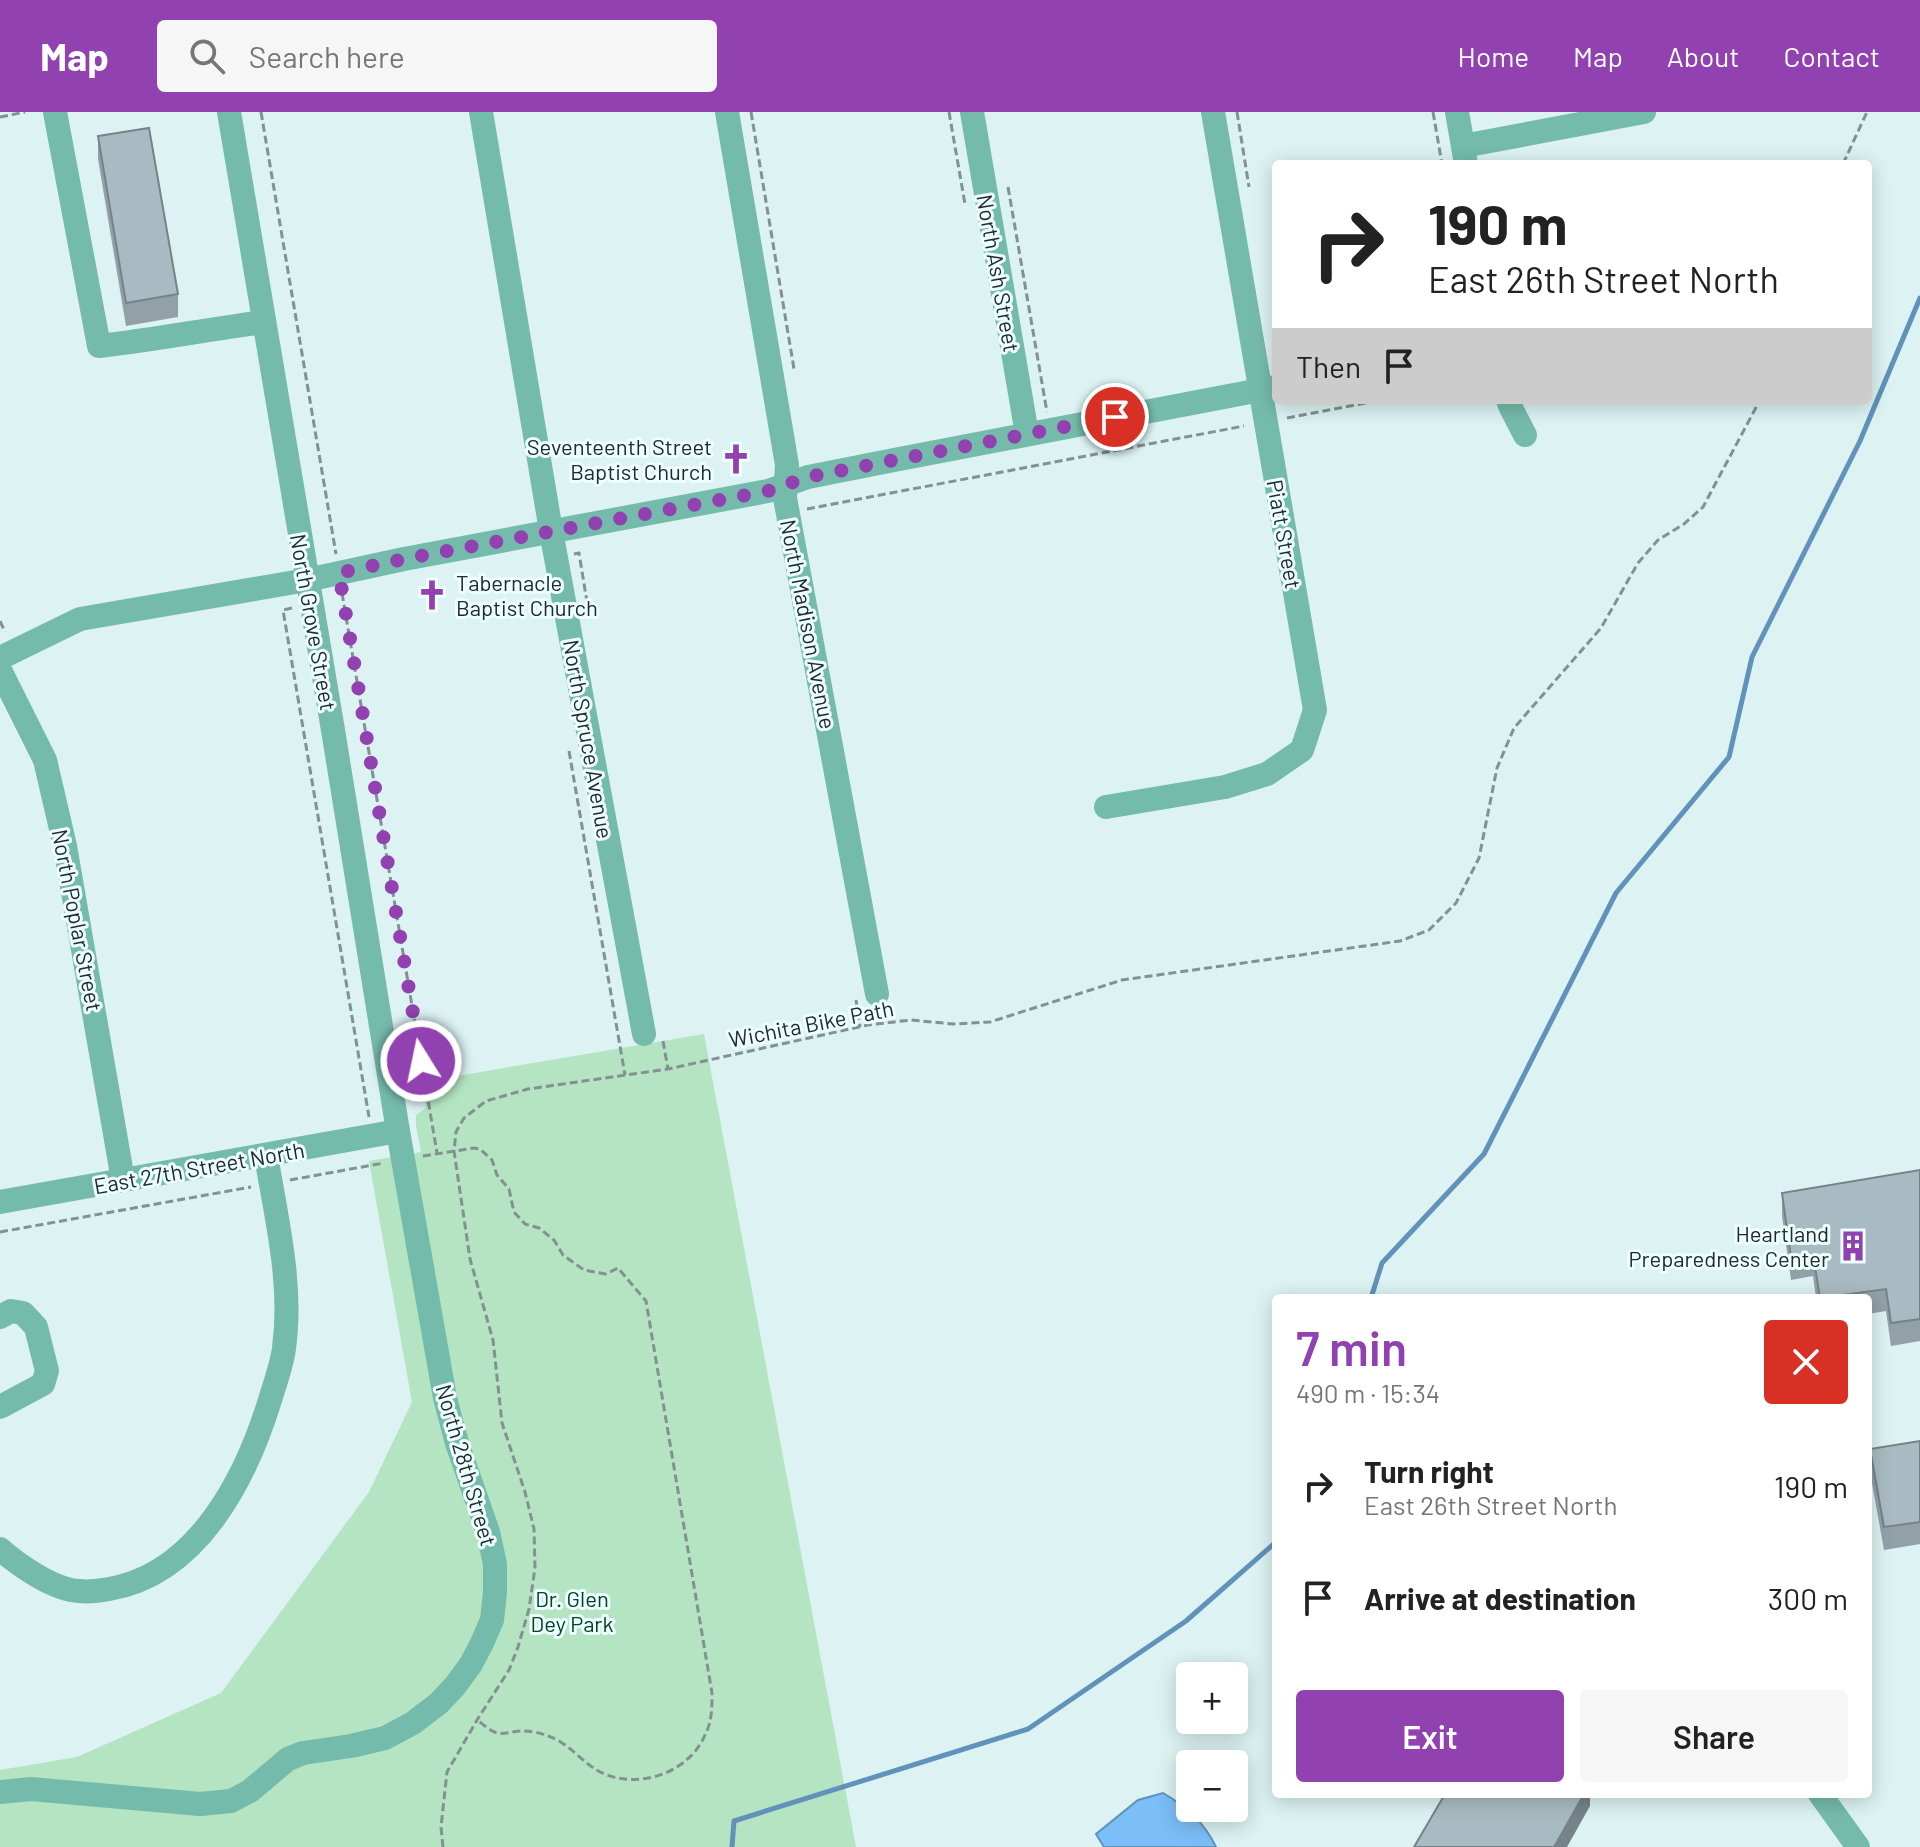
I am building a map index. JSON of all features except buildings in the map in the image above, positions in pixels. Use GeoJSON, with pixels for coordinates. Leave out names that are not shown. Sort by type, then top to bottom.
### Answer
{"type":"FeatureCollection","features":[{"type":"Feature","properties":{"kind":"street"},"geometry":{"type":"LineString","coordinates":[[55,112],[99,346],[264,322]]}},
{"type":"Feature","properties":{"kind":"street","name":"North Grove Street"},"geometry":{"type":"LineString","coordinates":[[229,112],[398,1131]]}},
{"type":"Feature","properties":{"kind":"street","name":"North Spruce Avenue"},"geometry":{"type":"LineString","coordinates":[[481,112],[551,531],[644,1034]]}},
{"type":"Feature","properties":{"kind":"street","name":"North Madison Avenue"},"geometry":{"type":"LineString","coordinates":[[727,112],[787,465],[785,498],[866,995]]}},
{"type":"Feature","properties":{"kind":"street","name":"North Ash Street"},"geometry":{"type":"LineString","coordinates":[[972,112],[1027,434]]}},
{"type":"Feature","properties":{"kind":"street","name":"Piatt Street"},"geometry":{"type":"LineString","coordinates":[[1106,807],[1225,787],[1267,774],[1302,750],[1315,710],[1266,422],[1268,388],[1213,112]]}},
{"type":"Feature","properties":{"kind":"street"},"geometry":{"type":"LineString","coordinates":[[1457,112],[1464,155],[1644,112]]}},
{"type":"Feature","properties":{"kind":"street"},"geometry":{"type":"LineString","coordinates":[[0,658],[80,619],[307,580],[768,491],[808,477],[1268,388]]}},
{"type":"Feature","properties":{"kind":"street"},"geometry":{"type":"LineString","coordinates":[[1509,404],[1525,435]]}},
{"type":"Feature","properties":{"kind":"street","name":"North Poplar Street"},"geometry":{"type":"LineString","coordinates":[[0,670],[45,760],[62,832],[123,1180]]}},
{"type":"Feature","properties":{"kind":"street","name":"East 27th Street North"},"geometry":{"type":"LineString","coordinates":[[0,1202],[398,1131]]}},
{"type":"Feature","properties":{"kind":"street","name":"North 28th Street"},"geometry":{"type":"LineString","coordinates":[[0,1792],[31,1789],[200,1804],[231,1801],[250,1791],[288,1759],[303,1753],[385,1738],[413,1723],[439,1703],[471,1664],[492,1620],[495,1564],[488,1532],[445,1398],[398,1131]]}},
{"type":"Feature","properties":{"kind":"street"},"geometry":{"type":"LineString","coordinates":[[3,1557],[26,1571],[76,1591],[120,1587],[160,1571],[184,1552],[224,1503],[264,1419],[284,1351],[287,1313],[284,1268],[266,1155]]}},
{"type":"Feature","properties":{"kind":"street"},"geometry":{"type":"LineString","coordinates":[[0,1317],[11,1311],[23,1313],[36,1327],[47,1371],[43,1384],[0,1407]]}},
{"type":"Feature","properties":{"kind":"street"},"geometry":{"type":"LineString","coordinates":[[1823,1798],[1858,1847]]}},
{"type":"Feature","properties":{"kind":"path"},"geometry":{"type":"LineString","coordinates":[[0,117],[25,112]]}},
{"type":"Feature","properties":{"kind":"path"},"geometry":{"type":"LineString","coordinates":[[261,112],[437,1153]]}},
{"type":"Feature","properties":{"kind":"path"},"geometry":{"type":"LineString","coordinates":[[751,112],[795,379]]}},
{"type":"Feature","properties":{"kind":"path"},"geometry":{"type":"LineString","coordinates":[[1433,112],[1441,160]]}},
{"type":"Feature","properties":{"kind":"path"},"geometry":{"type":"LineString","coordinates":[[1845,160],[1867,112]]}},
{"type":"Feature","properties":{"kind":"path"},"geometry":{"type":"LineString","coordinates":[[1008,187],[1047,412]]}},
{"type":"Feature","properties":{"kind":"path"},"geometry":{"type":"LineString","coordinates":[[788,513],[1360,404]]}},
{"type":"Feature","properties":{"kind":"path","name":"Wichita Bike Path"},"geometry":{"type":"LineString","coordinates":[[443,1847],[441,1827],[447,1772],[509,1670],[529,1609],[535,1568],[534,1529],[502,1423],[493,1340],[470,1259],[454,1151],[456,1132],[464,1118],[486,1101],[528,1089],[668,1069],[860,1027],[911,1020],[953,1024],[990,1022],[1122,980],[1400,941],[1429,930],[1456,903],[1479,858],[1497,768],[1514,728],[1601,628],[1638,563],[1658,540],[1684,524],[1703,507],[1758,404]]}},
{"type":"Feature","properties":{"kind":"path"},"geometry":{"type":"LineString","coordinates":[[343,599],[283,610],[372,1136]]}},
{"type":"Feature","properties":{"kind":"path"},"geometry":{"type":"LineString","coordinates":[[0,621],[5,632],[0,634]]}},
{"type":"Feature","properties":{"kind":"path"},"geometry":{"type":"LineString","coordinates":[[860,1027],[866,995]]}},
{"type":"Feature","properties":{"kind":"path"},"geometry":{"type":"LineString","coordinates":[[0,1232],[474,1148],[480,1149],[492,1160],[497,1175],[509,1189],[514,1212],[525,1224],[539,1228],[554,1240],[563,1255],[584,1270],[606,1274],[618,1268],[646,1301],[712,1693],[712,1715],[705,1736],[693,1754],[670,1770],[645,1779],[627,1780],[605,1775],[588,1765],[562,1742],[540,1733],[521,1731],[499,1734],[477,1720]]}},
{"type":"Feature","properties":{"kind":"green space","name":"Dr. Glen Dey Park"},"geometry":{"type":"Polygon","coordinates":[[[704,1034],[856,1847],[0,1847],[0,1770],[77,1757],[221,1693],[369,1492],[412,1402],[369,1161],[421,1152],[416,1115],[426,1108],[422,1082],[704,1034]]]}},
{"type":"Feature","properties":{"kind":"water"},"geometry":{"type":"Polygon","coordinates":[[[1163,1793],[1176,1801],[1176,1822],[1199,1822],[1216,1847],[1104,1847],[1096,1834],[1138,1800],[1163,1793]]]}},
{"type":"Feature","properties":{"kind":"waterway"},"geometry":{"type":"LineString","coordinates":[[1372,1294],[1382,1263],[1484,1154],[1616,893],[1729,757],[1752,657],[1860,441],[1920,298]]}},
{"type":"Feature","properties":{"kind":"waterway"},"geometry":{"type":"LineString","coordinates":[[732,1847],[734,1821],[1028,1729],[1186,1621],[1272,1546]]}},
{"type":"Feature","properties":{"kind":"place","name":"Seventeenth Street Baptist Church"},"geometry":{"type":"Point","coordinates":[736,459]}},
{"type":"Feature","properties":{"kind":"place","name":"Tabernacle Baptist Church"},"geometry":{"type":"Point","coordinates":[432,595]}},
{"type":"Feature","properties":{"kind":"place","name":"Heartland Preparedness Center"},"geometry":{"type":"Point","coordinates":[1853,1246]}},
{"type":"Feature","properties":{"kind":"route"},"geometry":{"type":"LineString","coordinates":[[421,1061],[339,573],[768,491],[808,477],[1115,417]]}}]}
